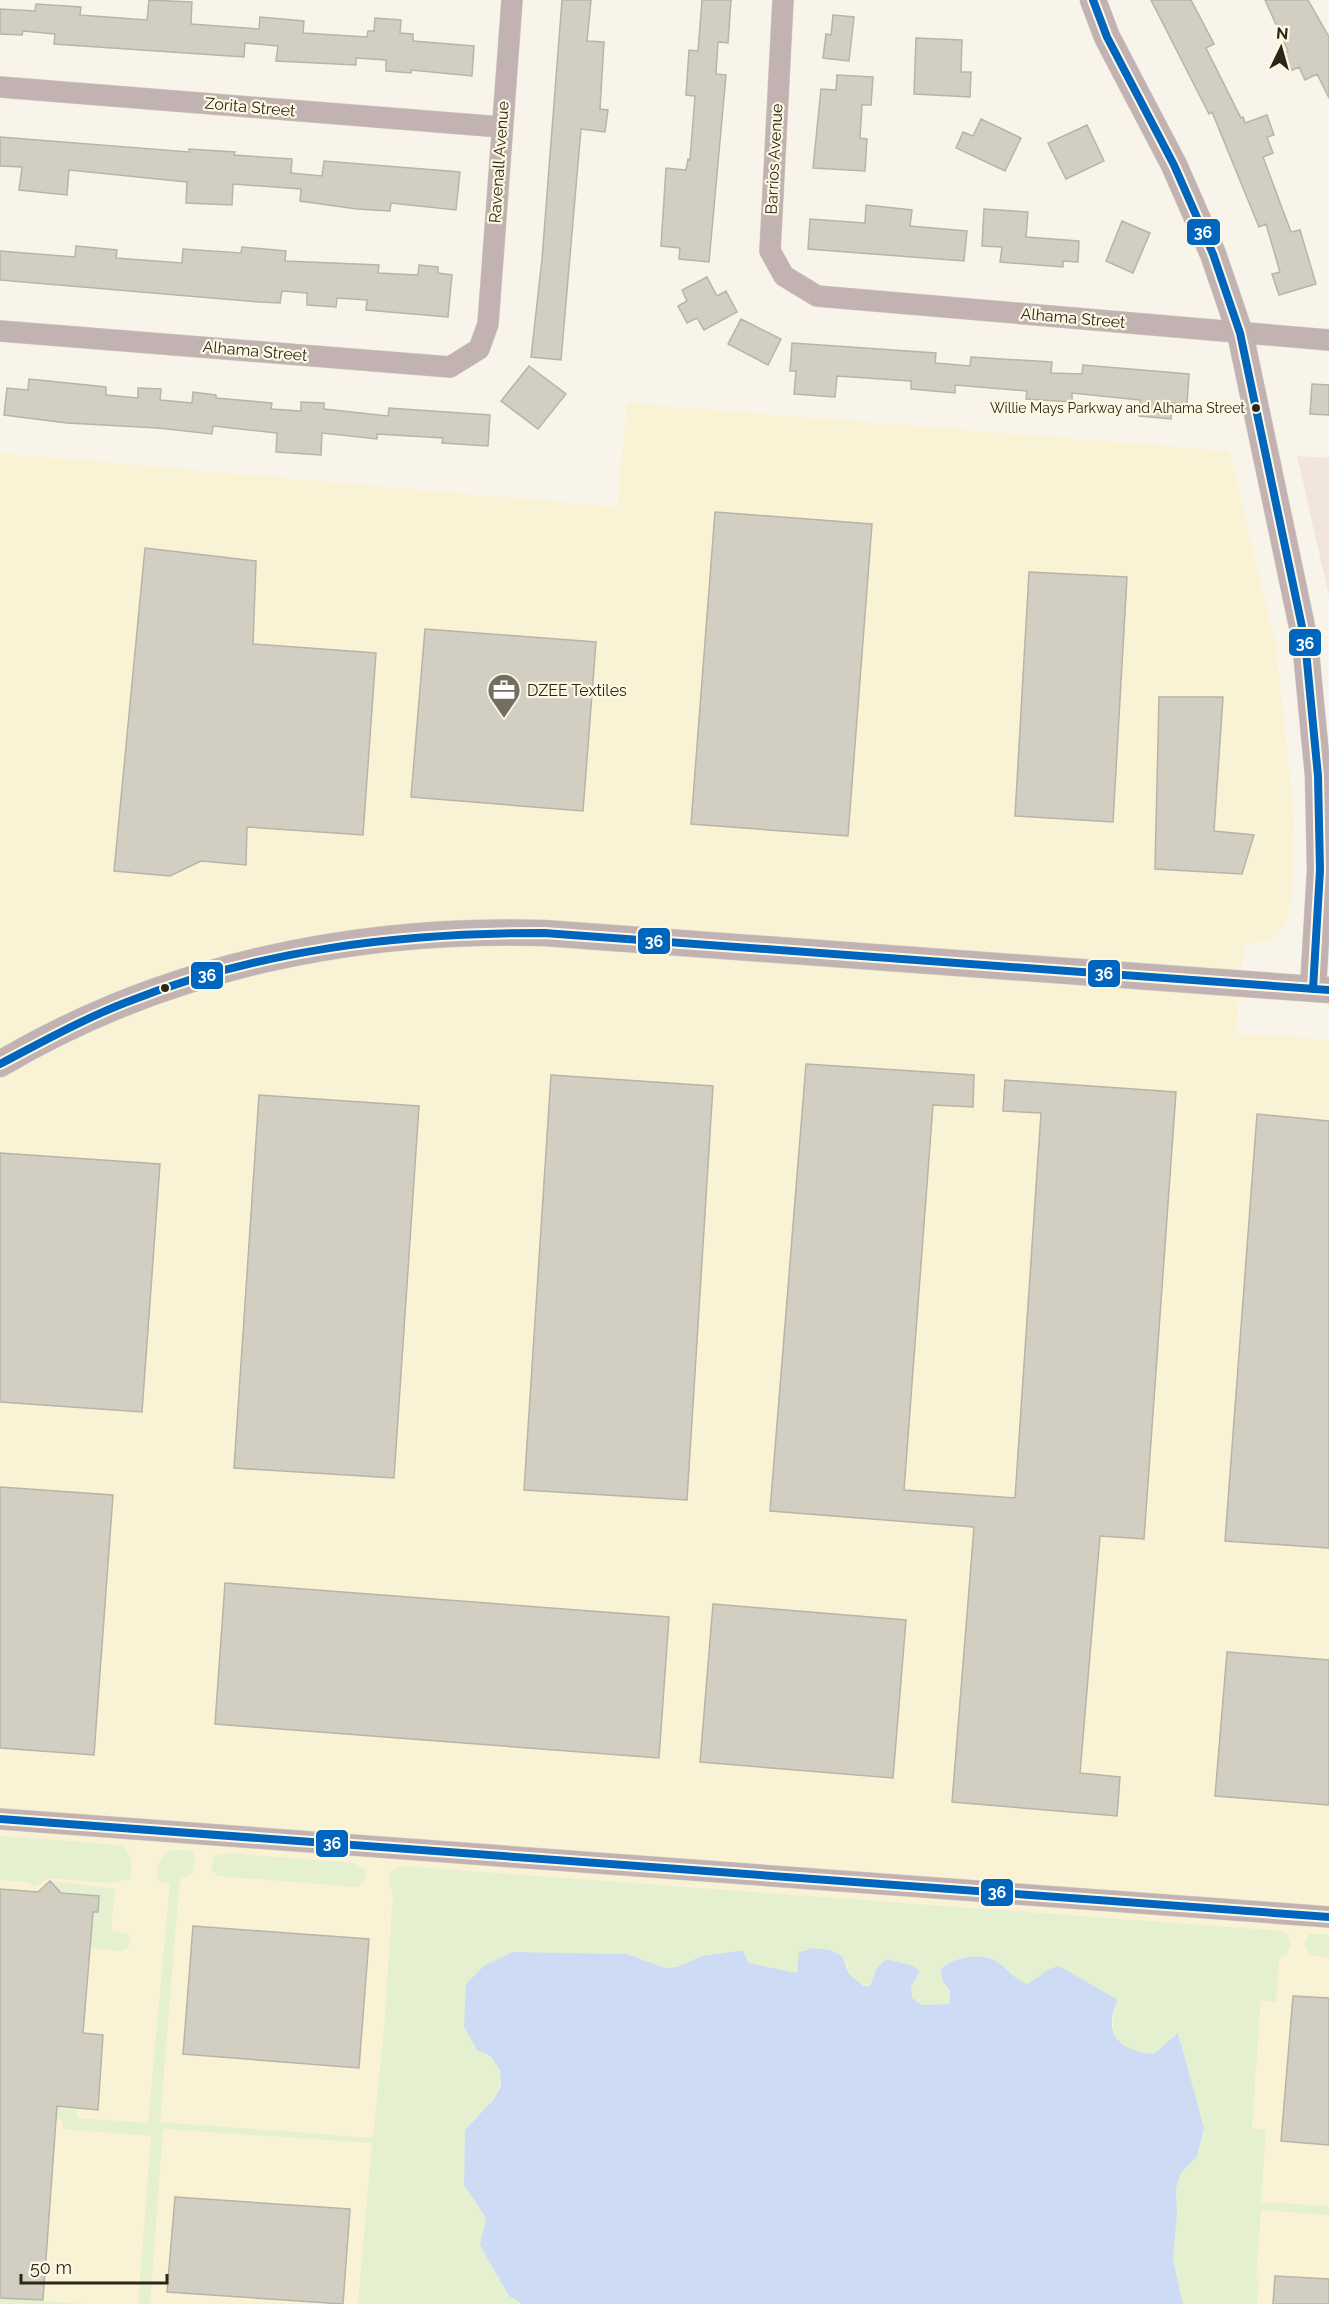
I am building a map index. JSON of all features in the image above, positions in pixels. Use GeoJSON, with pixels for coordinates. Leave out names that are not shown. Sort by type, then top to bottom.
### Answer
{"type":"FeatureCollection","features":[{"type":"Feature","properties":{"kind":"street","name":"Ravenall Avenue"},"geometry":{"type":"LineString","coordinates":[[488,324],[512,0]]}},
{"type":"Feature","properties":{"kind":"street","name":"Barrios Avenue"},"geometry":{"type":"LineString","coordinates":[[783,0],[770,250],[784,276],[817,296]]}},
{"type":"Feature","properties":{"kind":"street"},"geometry":{"type":"LineString","coordinates":[[0,1064],[48,1037],[134,998],[254,960],[340,944],[440,934],[544,933],[1321,990],[1318,776],[1305,641],[1240,333],[1213,254],[1174,165],[1107,37],[1093,0]]}},
{"type":"Feature","properties":{"kind":"street","name":"Zorita Street"},"geometry":{"type":"LineString","coordinates":[[0,87],[501,127]]}},
{"type":"Feature","properties":{"kind":"street","name":"Alhama Street"},"geometry":{"type":"LineString","coordinates":[[817,296],[1329,340]]}},
{"type":"Feature","properties":{"kind":"street","name":"Alhama Street"},"geometry":{"type":"LineString","coordinates":[[0,330],[450,368],[479,349],[488,324]]}},
{"type":"Feature","properties":{"kind":"street"},"geometry":{"type":"LineString","coordinates":[[0,1819],[1329,1917]]}},
{"type":"Feature","properties":{"kind":"shaded area"},"geometry":{"type":"Polygon","coordinates":[[[627,403],[1229,451],[1276,645],[1294,816],[1292,896],[1286,919],[1278,933],[1267,941],[1244,944],[1236,1033],[1329,1040],[1329,2304],[0,2304],[0,453],[617,507],[627,403]]]}},
{"type":"Feature","properties":{"kind":"shaded area"},"geometry":{"type":"Polygon","coordinates":[[[1297,456],[1329,458],[1329,596],[1297,456]]]}},
{"type":"Feature","properties":{"kind":"green space"},"geometry":{"type":"Polygon","coordinates":[[[0,1836],[119,1845],[129,1855],[131,1879],[110,1883],[48,1878],[34,1887],[29,1882],[0,1880],[0,1836]]]}},
{"type":"Feature","properties":{"kind":"green space"},"geometry":{"type":"Polygon","coordinates":[[[169,1850],[191,1850],[196,1859],[192,1874],[181,1878],[179,1886],[160,2122],[373,2138],[384,2029],[393,1894],[388,1878],[391,1871],[400,1866],[1283,1931],[1288,1935],[1291,1945],[1287,1954],[1279,1957],[1276,2002],[1261,2000],[1260,2007],[1252,2129],[1266,2130],[1261,2202],[1329,2206],[1329,2215],[1261,2210],[1256,2278],[1259,2279],[1257,2304],[1183,2304],[1173,2260],[1177,2214],[1176,2189],[1180,2174],[1187,2166],[1187,2071],[1179,2034],[1154,2055],[1137,2054],[1127,2049],[1121,2044],[1114,2031],[1113,2015],[1118,2000],[1049,1969],[1028,1984],[1021,1982],[991,1959],[949,1986],[949,2004],[921,2005],[912,1998],[910,1987],[915,1977],[885,1959],[877,1968],[870,1986],[863,1986],[849,1974],[847,1962],[820,1949],[801,1950],[798,1973],[749,1963],[743,1951],[702,1956],[677,1967],[665,1968],[627,1954],[513,1952],[477,2050],[491,2059],[499,2069],[501,2079],[492,2100],[465,2130],[464,2185],[486,2219],[509,2296],[521,2304],[358,2304],[372,2143],[163,2129],[150,2304],[138,2304],[151,2136],[63,2129],[63,2120],[0,2115],[0,2102],[77,2108],[77,2118],[148,2123],[170,1883],[157,1881],[157,1872],[160,1860],[169,1850]]]}},
{"type":"Feature","properties":{"kind":"green space"},"geometry":{"type":"Polygon","coordinates":[[[225,1853],[354,1863],[365,1869],[366,1877],[357,1887],[218,1876],[211,1870],[214,1856],[225,1853]]]}},
{"type":"Feature","properties":{"kind":"green space"},"geometry":{"type":"Polygon","coordinates":[[[50,1881],[115,1889],[111,1930],[129,1935],[130,1942],[127,1948],[123,1951],[89,1948],[93,1912],[98,1912],[99,1896],[61,1893],[50,1881]]]}},
{"type":"Feature","properties":{"kind":"green space"},"geometry":{"type":"Polygon","coordinates":[[[1309,1934],[1329,1934],[1329,1958],[1310,1955],[1304,1944],[1309,1934]]]}},
{"type":"Feature","properties":{"kind":"green space"},"geometry":{"type":"Polygon","coordinates":[[[0,2298],[85,2304],[0,2304],[0,2298]]]}},
{"type":"Feature","properties":{"kind":"water"},"geometry":{"type":"Polygon","coordinates":[[[812,1948],[830,1950],[842,1956],[849,1974],[863,1986],[870,1986],[877,1968],[886,1959],[913,1966],[920,1971],[911,1987],[912,1998],[922,2005],[949,2004],[950,1990],[943,1982],[941,1969],[958,1959],[979,1956],[992,1959],[1028,1984],[1049,1969],[1059,1966],[1118,2000],[1113,2012],[1113,2032],[1117,2039],[1132,2050],[1154,2054],[1178,2033],[1204,2128],[1197,2156],[1180,2174],[1176,2189],[1177,2214],[1173,2260],[1183,2304],[522,2304],[509,2296],[480,2245],[486,2218],[464,2185],[465,2130],[494,2099],[501,2086],[500,2070],[490,2056],[477,2050],[464,2026],[466,1984],[485,1965],[513,1952],[627,1954],[665,1968],[677,1967],[702,1956],[743,1951],[749,1963],[797,1973],[799,1952],[812,1948]]]}},
{"type":"Feature","properties":{"kind":"building"},"geometry":{"type":"Polygon","coordinates":[[[149,0],[192,2],[191,24],[259,29],[260,17],[304,21],[303,33],[367,37],[368,31],[374,31],[375,18],[401,20],[400,33],[413,34],[413,41],[474,46],[472,76],[411,70],[411,73],[386,71],[386,60],[356,58],[356,65],[276,61],[278,46],[245,43],[244,57],[54,44],[55,34],[23,31],[22,35],[0,34],[0,9],[35,11],[36,4],[81,7],[80,15],[147,20],[149,0]]]}},
{"type":"Feature","properties":{"kind":"building"},"geometry":{"type":"Polygon","coordinates":[[[562,0],[591,0],[587,41],[604,42],[600,109],[608,110],[605,132],[581,129],[561,360],[531,357],[542,259],[562,0]]]}},
{"type":"Feature","properties":{"kind":"building"},"geometry":{"type":"Polygon","coordinates":[[[702,0],[731,0],[728,43],[718,42],[716,74],[726,75],[709,262],[679,259],[680,248],[661,246],[666,168],[686,170],[688,159],[690,160],[695,96],[686,95],[689,50],[698,51],[702,0]]]}},
{"type":"Feature","properties":{"kind":"building"},"geometry":{"type":"Polygon","coordinates":[[[1151,0],[1191,0],[1214,44],[1206,48],[1241,118],[1243,117],[1245,123],[1267,115],[1274,135],[1267,137],[1273,153],[1263,157],[1291,232],[1300,230],[1316,284],[1279,295],[1272,274],[1280,272],[1266,224],[1259,227],[1212,112],[1209,114],[1151,0]]]}},
{"type":"Feature","properties":{"kind":"building"},"geometry":{"type":"Polygon","coordinates":[[[1265,0],[1308,0],[1329,37],[1329,98],[1317,74],[1305,80],[1299,67],[1288,72],[1280,54],[1288,51],[1265,0]]]}},
{"type":"Feature","properties":{"kind":"building"},"geometry":{"type":"Polygon","coordinates":[[[833,15],[854,17],[849,61],[823,58],[826,34],[831,35],[833,15]]]}},
{"type":"Feature","properties":{"kind":"building"},"geometry":{"type":"Polygon","coordinates":[[[916,38],[962,40],[961,72],[971,72],[970,97],[914,94],[916,38]]]}},
{"type":"Feature","properties":{"kind":"building"},"geometry":{"type":"Polygon","coordinates":[[[837,75],[873,77],[871,105],[862,105],[860,138],[867,139],[865,171],[813,168],[821,89],[836,90],[837,75]]]}},
{"type":"Feature","properties":{"kind":"building"},"geometry":{"type":"Polygon","coordinates":[[[981,119],[1021,138],[1005,171],[956,148],[963,132],[973,136],[981,119]]]}},
{"type":"Feature","properties":{"kind":"building"},"geometry":{"type":"Polygon","coordinates":[[[1087,125],[1104,161],[1066,179],[1048,143],[1087,125]]]}},
{"type":"Feature","properties":{"kind":"building"},"geometry":{"type":"Polygon","coordinates":[[[0,137],[189,152],[189,149],[235,152],[234,155],[292,159],[291,173],[322,176],[324,161],[460,172],[456,210],[391,203],[390,211],[357,209],[300,201],[301,189],[233,184],[232,205],[186,203],[187,182],[69,170],[67,195],[19,190],[22,167],[0,166],[0,137]]]}},
{"type":"Feature","properties":{"kind":"building"},"geometry":{"type":"Polygon","coordinates":[[[866,205],[912,210],[910,226],[967,231],[964,261],[808,249],[810,219],[865,223],[866,205]]]}},
{"type":"Feature","properties":{"kind":"building"},"geometry":{"type":"Polygon","coordinates":[[[984,209],[1028,212],[1026,237],[1079,241],[1078,262],[1063,261],[1063,267],[1000,262],[1002,247],[982,246],[984,209]]]}},
{"type":"Feature","properties":{"kind":"building"},"geometry":{"type":"Polygon","coordinates":[[[1122,221],[1150,233],[1133,273],[1106,261],[1122,221]]]}},
{"type":"Feature","properties":{"kind":"building"},"geometry":{"type":"Polygon","coordinates":[[[76,246],[117,250],[116,258],[182,263],[183,249],[241,253],[242,247],[286,251],[285,261],[379,265],[378,273],[418,275],[419,265],[438,267],[438,273],[452,275],[448,317],[366,310],[367,300],[337,298],[336,307],[307,305],[307,293],[282,291],[280,303],[0,280],[0,251],[75,257],[76,246]]]}},
{"type":"Feature","properties":{"kind":"building"},"geometry":{"type":"Polygon","coordinates":[[[707,277],[717,296],[726,291],[737,312],[704,330],[697,318],[687,323],[678,306],[687,301],[682,290],[707,277]]]}},
{"type":"Feature","properties":{"kind":"building"},"geometry":{"type":"Polygon","coordinates":[[[741,319],[781,339],[768,365],[728,344],[741,319]]]}},
{"type":"Feature","properties":{"kind":"building"},"geometry":{"type":"Polygon","coordinates":[[[792,343],[936,353],[935,363],[970,366],[971,357],[1052,362],[1051,373],[1082,374],[1083,365],[1189,374],[1187,404],[1172,403],[1171,419],[1139,416],[1140,400],[1072,393],[1072,402],[1026,399],[1027,391],[955,385],[955,393],[911,389],[911,381],[837,376],[835,397],[794,394],[796,371],[790,371],[792,343]]]}},
{"type":"Feature","properties":{"kind":"building"},"geometry":{"type":"Polygon","coordinates":[[[529,366],[566,394],[538,429],[501,401],[529,366]]]}},
{"type":"Feature","properties":{"kind":"building"},"geometry":{"type":"Polygon","coordinates":[[[29,379],[106,387],[106,395],[138,398],[138,388],[161,389],[160,400],[192,403],[193,392],[216,395],[216,398],[272,403],[271,409],[301,411],[301,402],[324,403],[324,409],[388,416],[389,408],[490,415],[488,446],[442,443],[443,438],[377,434],[377,439],[322,433],[321,455],[276,452],[277,433],[213,426],[212,434],[158,428],[67,423],[4,415],[7,388],[28,390],[29,379]]]}},
{"type":"Feature","properties":{"kind":"building"},"geometry":{"type":"Polygon","coordinates":[[[1312,384],[1329,385],[1329,415],[1310,414],[1312,384]]]}},
{"type":"Feature","properties":{"kind":"building"},"geometry":{"type":"Polygon","coordinates":[[[715,512],[872,524],[848,836],[691,824],[715,512]]]}},
{"type":"Feature","properties":{"kind":"building"},"geometry":{"type":"Polygon","coordinates":[[[145,548],[256,561],[253,644],[376,653],[363,835],[247,827],[246,865],[201,861],[170,876],[114,871],[145,548]]]}},
{"type":"Feature","properties":{"kind":"building"},"geometry":{"type":"Polygon","coordinates":[[[1029,572],[1127,577],[1113,822],[1015,816],[1029,572]]]}},
{"type":"Feature","properties":{"kind":"building","name":"DZEE Textiles"},"geometry":{"type":"Polygon","coordinates":[[[425,629],[596,642],[583,811],[411,797],[425,629]]]}},
{"type":"Feature","properties":{"kind":"building"},"geometry":{"type":"Polygon","coordinates":[[[1159,697],[1223,697],[1214,831],[1254,835],[1242,874],[1155,869],[1159,697]]]}},
{"type":"Feature","properties":{"kind":"building"},"geometry":{"type":"Polygon","coordinates":[[[806,1064],[974,1075],[973,1107],[933,1105],[904,1490],[1015,1498],[1041,1113],[1003,1111],[1005,1080],[1176,1092],[1144,1539],[1100,1536],[1080,1773],[1120,1777],[1117,1816],[952,1802],[974,1527],[770,1511],[806,1064]]]}},
{"type":"Feature","properties":{"kind":"building"},"geometry":{"type":"Polygon","coordinates":[[[551,1075],[713,1086],[687,1500],[524,1490],[551,1075]]]}},
{"type":"Feature","properties":{"kind":"building"},"geometry":{"type":"Polygon","coordinates":[[[259,1095],[419,1106],[394,1478],[234,1468],[259,1095]]]}},
{"type":"Feature","properties":{"kind":"building"},"geometry":{"type":"Polygon","coordinates":[[[1257,1114],[1329,1121],[1329,1548],[1225,1541],[1257,1114]]]}},
{"type":"Feature","properties":{"kind":"building"},"geometry":{"type":"Polygon","coordinates":[[[0,1153],[160,1164],[142,1412],[0,1402],[0,1153]]]}},
{"type":"Feature","properties":{"kind":"building"},"geometry":{"type":"Polygon","coordinates":[[[0,1487],[113,1495],[94,1755],[0,1748],[0,1487]]]}},
{"type":"Feature","properties":{"kind":"building"},"geometry":{"type":"Polygon","coordinates":[[[225,1583],[669,1617],[659,1758],[215,1724],[225,1583]]]}},
{"type":"Feature","properties":{"kind":"building"},"geometry":{"type":"Polygon","coordinates":[[[713,1604],[906,1620],[893,1778],[700,1762],[713,1604]]]}},
{"type":"Feature","properties":{"kind":"building"},"geometry":{"type":"Polygon","coordinates":[[[1227,1652],[1329,1660],[1329,1805],[1215,1796],[1227,1652]]]}},
{"type":"Feature","properties":{"kind":"building"},"geometry":{"type":"Polygon","coordinates":[[[50,1881],[61,1893],[99,1896],[98,1912],[93,1912],[83,2033],[103,2035],[98,2110],[57,2106],[43,2300],[0,2298],[0,1889],[38,1892],[50,1881]]]}},
{"type":"Feature","properties":{"kind":"building"},"geometry":{"type":"Polygon","coordinates":[[[193,1926],[369,1939],[359,2068],[183,2054],[193,1926]]]}},
{"type":"Feature","properties":{"kind":"building"},"geometry":{"type":"Polygon","coordinates":[[[1293,1996],[1329,1998],[1329,2145],[1281,2141],[1293,1996]]]}},
{"type":"Feature","properties":{"kind":"building"},"geometry":{"type":"Polygon","coordinates":[[[175,2197],[350,2209],[343,2304],[167,2292],[175,2197]]]}},
{"type":"Feature","properties":{"kind":"building"},"geometry":{"type":"Polygon","coordinates":[[[1275,2276],[1329,2279],[1329,2304],[1273,2304],[1275,2276]]]}},
{"type":"Feature","properties":{"kind":"transit line","name":"36"},"geometry":{"type":"LineString","coordinates":[[1093,0],[1107,37],[1174,165],[1213,254],[1240,333],[1305,641],[1318,776],[1320,870],[1313,989]]}},
{"type":"Feature","properties":{"kind":"transit line","name":"36"},"geometry":{"type":"LineString","coordinates":[[0,1064],[63,1031],[127,1002],[229,969],[332,948],[438,936],[544,933],[1329,990]]}},
{"type":"Feature","properties":{"kind":"transit line","name":"36"},"geometry":{"type":"LineString","coordinates":[[0,1819],[1329,1917]]}},
{"type":"Feature","properties":{"kind":"place","name":"Willie Mays Parkway and Alhama Street"},"geometry":{"type":"Point","coordinates":[1256,408]}},
{"type":"Feature","properties":{"kind":"place","name":"DZEE Textiles"},"geometry":{"type":"Point","coordinates":[504,719]}}]}
